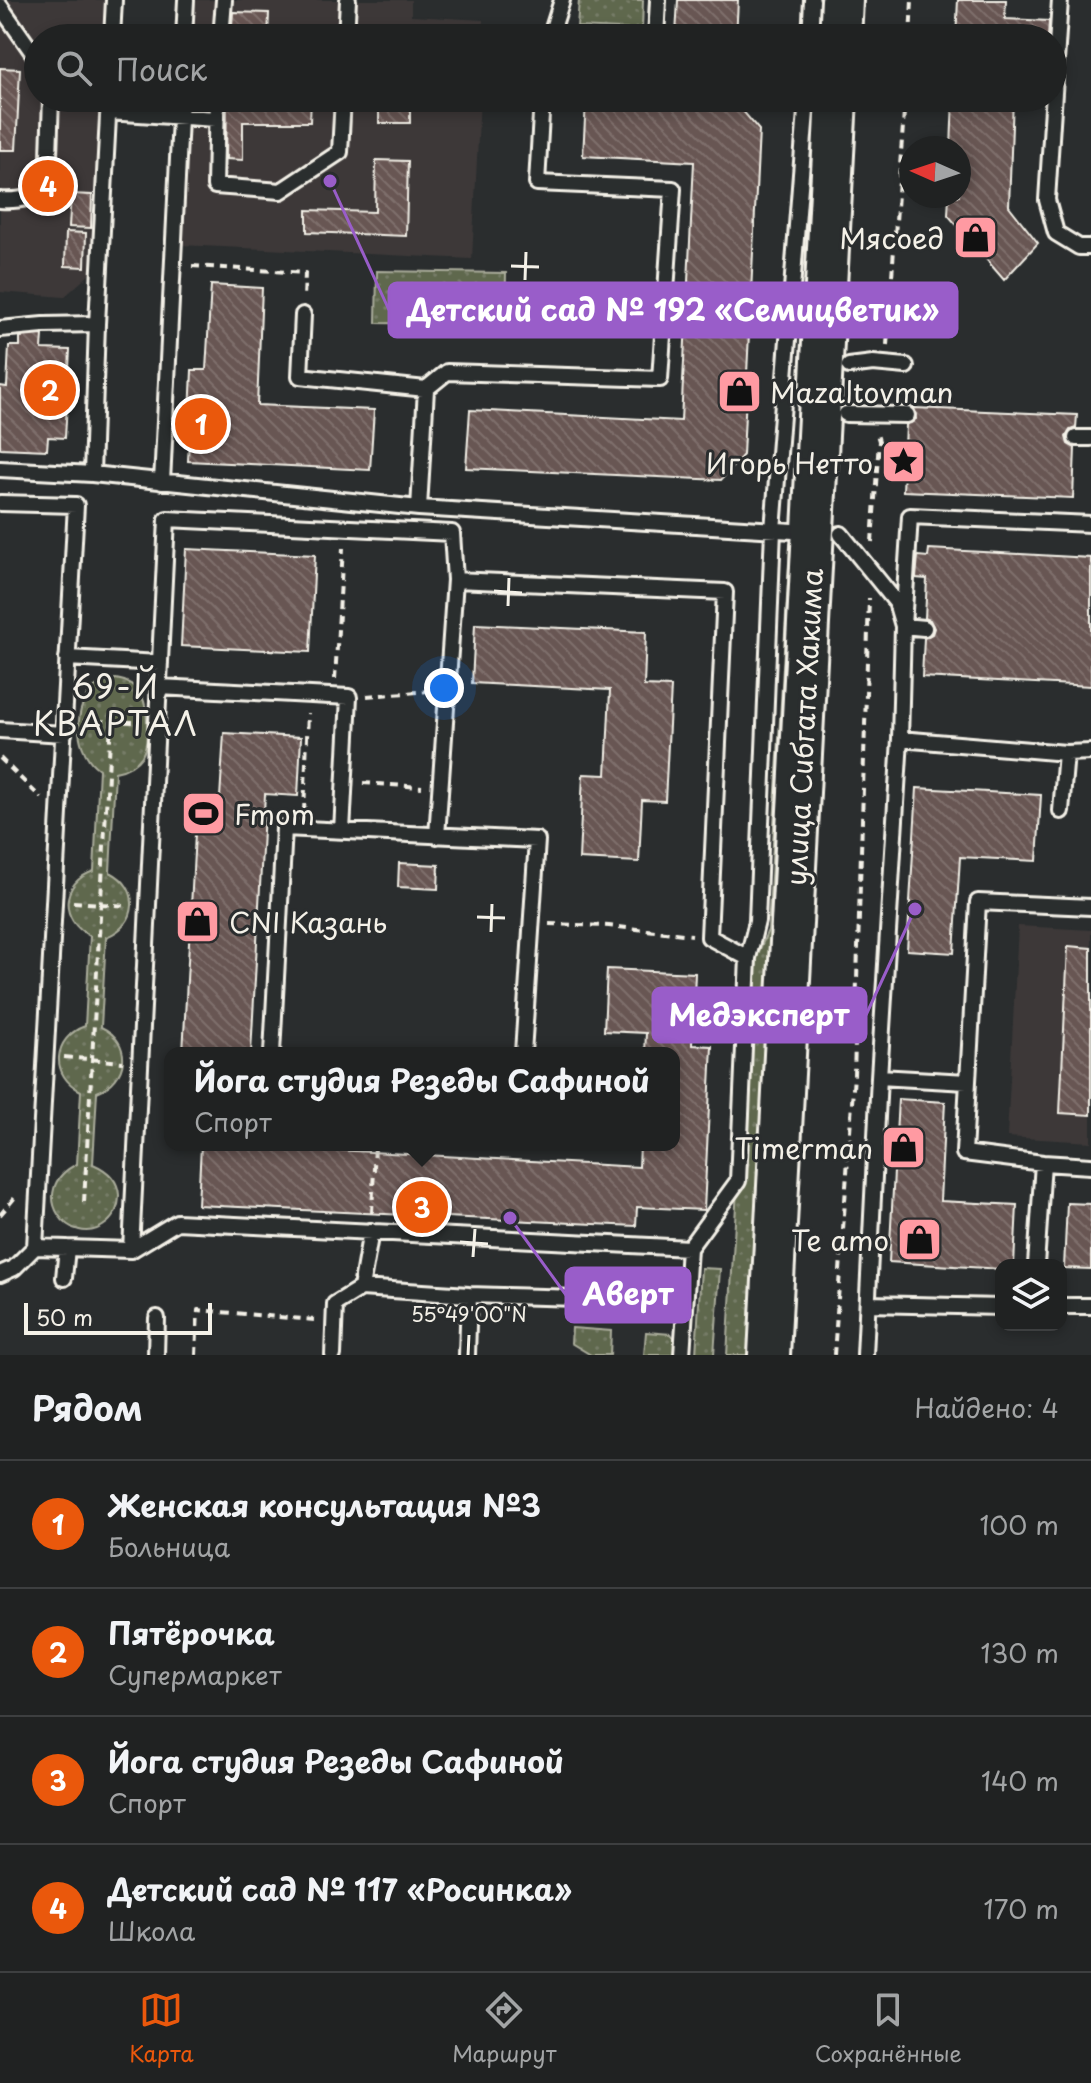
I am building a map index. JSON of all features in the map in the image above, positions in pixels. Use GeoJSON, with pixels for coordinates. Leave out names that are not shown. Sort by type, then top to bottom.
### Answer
{"type":"FeatureCollection","features":[{"type":"Feature","properties":{"kind":"main road"},"geometry":{"type":"LineString","coordinates":[[841,24],[842,0]]}},
{"type":"Feature","properties":{"kind":"main road"},"geometry":{"type":"LineString","coordinates":[[866,24],[867,0]]}},
{"type":"Feature","properties":{"kind":"main road","name":"улица Сибгата Хакима"},"geometry":{"type":"LineString","coordinates":[[795,1355],[827,533],[836,112]]}},
{"type":"Feature","properties":{"kind":"main road","name":"улица Сибгата Хакима"},"geometry":{"type":"LineString","coordinates":[[769,1355],[827,533],[858,414],[862,112]]}},
{"type":"Feature","properties":{"kind":"lane"},"geometry":{"type":"LineString","coordinates":[[113,24],[114,0]]}},
{"type":"Feature","properties":{"kind":"lane"},"geometry":{"type":"LineString","coordinates":[[185,24],[186,0]]}},
{"type":"Feature","properties":{"kind":"lane"},"geometry":{"type":"LineString","coordinates":[[222,24],[224,0]]}},
{"type":"Feature","properties":{"kind":"lane"},"geometry":{"type":"LineString","coordinates":[[347,24],[348,0]]}},
{"type":"Feature","properties":{"kind":"lane"},"geometry":{"type":"LineString","coordinates":[[554,24],[562,0]]}},
{"type":"Feature","properties":{"kind":"lane"},"geometry":{"type":"LineString","coordinates":[[657,24],[658,0]]}},
{"type":"Feature","properties":{"kind":"lane"},"geometry":{"type":"LineString","coordinates":[[811,24],[812,0]]}},
{"type":"Feature","properties":{"kind":"lane"},"geometry":{"type":"LineString","coordinates":[[1058,24],[1060,0]]}},
{"type":"Feature","properties":{"kind":"lane"},"geometry":{"type":"LineString","coordinates":[[0,6],[24,40]]}},
{"type":"Feature","properties":{"kind":"lane"},"geometry":{"type":"LineString","coordinates":[[0,200],[19,201],[38,194],[48,185],[51,112]]}},
{"type":"Feature","properties":{"kind":"lane"},"geometry":{"type":"LineString","coordinates":[[92,474],[109,112]]}},
{"type":"Feature","properties":{"kind":"lane"},"geometry":{"type":"LineString","coordinates":[[150,112],[216,119]]}},
{"type":"Feature","properties":{"kind":"lane"},"geometry":{"type":"LineString","coordinates":[[162,482],[180,112]]}},
{"type":"Feature","properties":{"kind":"lane"},"geometry":{"type":"LineString","coordinates":[[216,112],[215,186],[281,191],[340,152],[342,112]]}},
{"type":"Feature","properties":{"kind":"lane"},"geometry":{"type":"LineString","coordinates":[[303,315],[300,376],[426,389],[447,372],[660,379],[673,189],[537,183],[541,112]]}},
{"type":"Feature","properties":{"kind":"lane"},"geometry":{"type":"LineString","coordinates":[[682,1355],[689,1248],[738,1181],[748,958],[757,921],[773,530],[806,112]]}},
{"type":"Feature","properties":{"kind":"lane"},"geometry":{"type":"LineString","coordinates":[[1053,112],[1047,200],[1056,233],[1079,247],[1091,247]]}},
{"type":"Feature","properties":{"kind":"lane"},"geometry":{"type":"LineString","coordinates":[[0,329],[97,324]]}},
{"type":"Feature","properties":{"kind":"lane"},"geometry":{"type":"LineString","coordinates":[[861,364],[906,366]]}},
{"type":"Feature","properties":{"kind":"lane"},"geometry":{"type":"LineString","coordinates":[[419,508],[426,389]]}},
{"type":"Feature","properties":{"kind":"lane"},"geometry":{"type":"LineString","coordinates":[[858,414],[907,415]]}},
{"type":"Feature","properties":{"kind":"lane"},"geometry":{"type":"LineString","coordinates":[[0,469],[92,474],[419,508],[827,533],[870,572],[896,602],[903,626]]}},
{"type":"Feature","properties":{"kind":"lane"},"geometry":{"type":"LineString","coordinates":[[0,503],[76,505],[35,1247],[14,1268],[0,1274]]}},
{"type":"Feature","properties":{"kind":"lane"},"geometry":{"type":"LineString","coordinates":[[865,1355],[910,516],[1091,524]]}},
{"type":"Feature","properties":{"kind":"lane"},"geometry":{"type":"LineString","coordinates":[[131,1250],[167,519],[452,533],[455,580],[437,836]]}},
{"type":"Feature","properties":{"kind":"lane"},"geometry":{"type":"LineString","coordinates":[[455,580],[725,592],[709,937],[748,958]]}},
{"type":"Feature","properties":{"kind":"lane"},"geometry":{"type":"LineString","coordinates":[[903,626],[924,628]]}},
{"type":"Feature","properties":{"kind":"lane"},"geometry":{"type":"LineString","coordinates":[[67,658],[160,663]]}},
{"type":"Feature","properties":{"kind":"lane"},"geometry":{"type":"LineString","coordinates":[[159,687],[342,697],[345,782],[342,831]]}},
{"type":"Feature","properties":{"kind":"lane"},"geometry":{"type":"LineString","coordinates":[[0,730],[64,727]]}},
{"type":"Feature","properties":{"kind":"lane"},"geometry":{"type":"LineString","coordinates":[[900,739],[1066,753],[1091,752]]}},
{"type":"Feature","properties":{"kind":"lane"},"geometry":{"type":"LineString","coordinates":[[1061,811],[1066,753]]}},
{"type":"Feature","properties":{"kind":"lane"},"geometry":{"type":"LineString","coordinates":[[272,1047],[284,828],[537,840],[523,1047]]}},
{"type":"Feature","properties":{"kind":"lane"},"geometry":{"type":"LineString","coordinates":[[1091,907],[978,902],[964,1153],[1091,1166]]}},
{"type":"Feature","properties":{"kind":"lane"},"geometry":{"type":"LineString","coordinates":[[879,1077],[967,1082]]}},
{"type":"Feature","properties":{"kind":"lane"},"geometry":{"type":"LineString","coordinates":[[1036,1259],[1043,1163]]}},
{"type":"Feature","properties":{"kind":"lane"},"geometry":{"type":"LineString","coordinates":[[35,1247],[131,1250],[177,1222],[689,1248]]}},
{"type":"Feature","properties":{"kind":"lane"},"geometry":{"type":"LineString","coordinates":[[361,1288],[371,1231]]}},
{"type":"Feature","properties":{"kind":"lane"},"geometry":{"type":"LineString","coordinates":[[64,1278],[67,1248]]}},
{"type":"Feature","properties":{"kind":"lane"},"geometry":{"type":"LineString","coordinates":[[333,1355],[335,1304],[361,1288],[469,1295],[684,1301]]}},
{"type":"Feature","properties":{"kind":"lane"},"geometry":{"type":"LineString","coordinates":[[467,1355],[469,1295]]}},
{"type":"Feature","properties":{"kind":"lane"},"geometry":{"type":"LineString","coordinates":[[868,1304],[995,1307]]}},
{"type":"Feature","properties":{"kind":"lane"},"geometry":{"type":"LineString","coordinates":[[1067,1306],[1091,1306]]}},
{"type":"Feature","properties":{"kind":"lane"},"geometry":{"type":"LineString","coordinates":[[156,1355],[157,1318]]}},
{"type":"Feature","properties":{"kind":"path"},"geometry":{"type":"LineString","coordinates":[[911,24],[912,0]]}},
{"type":"Feature","properties":{"kind":"path"},"geometry":{"type":"LineString","coordinates":[[861,364],[886,350],[904,112]]}},
{"type":"Feature","properties":{"kind":"path"},"geometry":{"type":"LineString","coordinates":[[174,265],[305,273],[303,315]]}},
{"type":"Feature","properties":{"kind":"path"},"geometry":{"type":"LineString","coordinates":[[834,1355],[854,1075],[870,572],[879,441],[858,414]]}},
{"type":"Feature","properties":{"kind":"path"},"geometry":{"type":"LineString","coordinates":[[344,528],[342,697],[448,690]]}},
{"type":"Feature","properties":{"kind":"path"},"geometry":{"type":"LineString","coordinates":[[304,829],[309,695]]}},
{"type":"Feature","properties":{"kind":"path"},"geometry":{"type":"LineString","coordinates":[[64,727],[111,721],[157,723]]}},
{"type":"Feature","properties":{"kind":"path"},"geometry":{"type":"LineString","coordinates":[[84,1202],[111,721]]}},
{"type":"Feature","properties":{"kind":"path"},"geometry":{"type":"LineString","coordinates":[[345,782],[440,789]]}},
{"type":"Feature","properties":{"kind":"path"},"geometry":{"type":"LineString","coordinates":[[54,900],[147,907]]}},
{"type":"Feature","properties":{"kind":"path"},"geometry":{"type":"LineString","coordinates":[[531,923],[609,926],[709,937]]}},
{"type":"Feature","properties":{"kind":"path"},"geometry":{"type":"LineString","coordinates":[[46,1055],[139,1063]]}},
{"type":"Feature","properties":{"kind":"path"},"geometry":{"type":"LineString","coordinates":[[371,1231],[375,1151]]}},
{"type":"Feature","properties":{"kind":"path"},"geometry":{"type":"LineString","coordinates":[[196,1355],[198,1310],[334,1321]]}},
{"type":"Feature","properties":{"kind":"shaded area"},"geometry":{"type":"Polygon","coordinates":[[[0,0],[107,0],[106,24],[24,24],[24,112],[100,112],[90,274],[64,297],[0,292],[0,0]]]}},
{"type":"Feature","properties":{"kind":"shaded area"},"geometry":{"type":"Polygon","coordinates":[[[194,0],[411,0],[411,16],[483,20],[483,24],[193,24],[194,0]]]}},
{"type":"Feature","properties":{"kind":"shaded area"},"geometry":{"type":"Polygon","coordinates":[[[187,112],[479,112],[472,259],[181,245],[187,112]]]}},
{"type":"Feature","properties":{"kind":"shaded area"},"geometry":{"type":"Polygon","coordinates":[[[1018,926],[1091,930],[1091,1142],[1007,1137],[1018,926]]]}},
{"type":"Feature","properties":{"kind":"green space"},"geometry":{"type":"Polygon","coordinates":[[[579,0],[643,0],[642,24],[577,24],[579,0]]]}},
{"type":"Feature","properties":{"kind":"green space"},"geometry":{"type":"Polygon","coordinates":[[[377,271],[506,273],[505,325],[376,323],[377,271]]]}},
{"type":"Feature","properties":{"kind":"green space"},"geometry":{"type":"Polygon","coordinates":[[[790,545],[798,553],[754,1355],[727,1355],[750,973],[768,930],[790,545]]]}},
{"type":"Feature","properties":{"kind":"green space"},"geometry":{"type":"Polygon","coordinates":[[[116,679],[132,685],[141,695],[147,726],[142,756],[130,767],[115,772],[110,872],[127,887],[132,906],[125,924],[106,937],[101,1027],[118,1042],[123,1061],[116,1079],[97,1092],[93,1164],[114,1180],[119,1199],[107,1223],[93,1230],[79,1230],[67,1224],[53,1202],[54,1188],[62,1175],[77,1164],[81,1091],[64,1076],[59,1057],[66,1039],[85,1026],[90,936],[73,921],[68,902],[75,884],[94,871],[99,769],[82,746],[79,717],[90,691],[101,683],[116,679]]]}},
{"type":"Feature","properties":{"kind":"green space"},"geometry":{"type":"Polygon","coordinates":[[[701,1268],[720,1269],[714,1355],[696,1355],[701,1268]]]}},
{"type":"Feature","properties":{"kind":"green space"},"geometry":{"type":"Polygon","coordinates":[[[572,1328],[611,1331],[610,1355],[591,1355],[571,1343],[572,1328]]]}},
{"type":"Feature","properties":{"kind":"green space"},"geometry":{"type":"Polygon","coordinates":[[[646,1332],[671,1334],[675,1340],[674,1355],[644,1355],[646,1332]]]}},
{"type":"Feature","properties":{"kind":"building"},"geometry":{"type":"Polygon","coordinates":[[[678,0],[738,0],[737,24],[677,24],[678,0]]]}},
{"type":"Feature","properties":{"kind":"building"},"geometry":{"type":"Polygon","coordinates":[[[958,0],[1006,0],[1005,19],[1049,21],[1049,24],[957,24],[958,0]]]}},
{"type":"Feature","properties":{"kind":"building"},"geometry":{"type":"Polygon","coordinates":[[[233,12],[269,13],[269,24],[232,24],[233,12]]]}},
{"type":"Feature","properties":{"kind":"building"},"geometry":{"type":"Polygon","coordinates":[[[0,68],[20,69],[16,150],[0,150],[0,68]]]}},
{"type":"Feature","properties":{"kind":"building"},"geometry":{"type":"Polygon","coordinates":[[[227,112],[310,112],[310,122],[243,122],[243,160],[226,159],[227,112]]]}},
{"type":"Feature","properties":{"kind":"building"},"geometry":{"type":"Polygon","coordinates":[[[379,112],[410,112],[410,123],[379,123],[379,112]]]}},
{"type":"Feature","properties":{"kind":"building"},"geometry":{"type":"Polygon","coordinates":[[[585,112],[744,112],[759,130],[743,455],[721,480],[466,468],[470,410],[681,421],[694,162],[583,156],[585,112]]]}},
{"type":"Feature","properties":{"kind":"building"},"geometry":{"type":"Polygon","coordinates":[[[952,112],[1012,112],[1009,206],[1038,243],[1004,280],[948,215],[948,208],[971,208],[971,136],[951,136],[952,112]]]}},
{"type":"Feature","properties":{"kind":"building"},"geometry":{"type":"Polygon","coordinates":[[[376,160],[408,161],[406,236],[307,232],[307,210],[375,212],[376,160]]]}},
{"type":"Feature","properties":{"kind":"building"},"geometry":{"type":"Polygon","coordinates":[[[71,194],[92,195],[91,228],[69,227],[71,194]]]}},
{"type":"Feature","properties":{"kind":"building"},"geometry":{"type":"Polygon","coordinates":[[[66,232],[86,233],[85,267],[65,266],[66,232]]]}},
{"type":"Feature","properties":{"kind":"building"},"geometry":{"type":"Polygon","coordinates":[[[211,285],[262,288],[257,405],[374,410],[370,470],[188,461],[192,370],[206,370],[211,285]]]}},
{"type":"Feature","properties":{"kind":"building"},"geometry":{"type":"Polygon","coordinates":[[[43,335],[42,349],[70,350],[65,438],[48,437],[47,450],[0,448],[0,386],[7,387],[9,346],[20,346],[20,337],[43,335]]]}},
{"type":"Feature","properties":{"kind":"building"},"geometry":{"type":"Polygon","coordinates":[[[914,408],[1077,415],[1076,428],[1070,430],[1066,437],[1068,444],[1075,448],[1073,498],[903,491],[906,425],[916,419],[914,408]]]}},
{"type":"Feature","properties":{"kind":"building"},"geometry":{"type":"Polygon","coordinates":[[[186,549],[315,555],[310,652],[181,646],[186,549]]]}},
{"type":"Feature","properties":{"kind":"building"},"geometry":{"type":"Polygon","coordinates":[[[929,549],[1091,558],[1091,686],[922,677],[924,638],[932,634],[934,628],[925,618],[927,579],[916,578],[918,556],[928,557],[929,549]]]}},
{"type":"Feature","properties":{"kind":"building"},"geometry":{"type":"Polygon","coordinates":[[[475,624],[646,632],[644,686],[671,687],[665,801],[642,800],[639,862],[579,859],[583,774],[606,775],[610,690],[472,683],[475,624]]]}},
{"type":"Feature","properties":{"kind":"building"},"geometry":{"type":"Polygon","coordinates":[[[224,733],[301,737],[298,796],[265,794],[251,1047],[183,1047],[197,797],[220,798],[224,733]]]}},
{"type":"Feature","properties":{"kind":"building"},"geometry":{"type":"Polygon","coordinates":[[[917,788],[1041,795],[1037,861],[960,857],[954,953],[907,950],[917,788]]]}},
{"type":"Feature","properties":{"kind":"building"},"geometry":{"type":"Polygon","coordinates":[[[399,863],[439,865],[438,889],[398,887],[399,863]]]}},
{"type":"Feature","properties":{"kind":"building"},"geometry":{"type":"Polygon","coordinates":[[[1068,946],[1091,948],[1091,1115],[1060,1113],[1068,946]]]}},
{"type":"Feature","properties":{"kind":"building"},"geometry":{"type":"Polygon","coordinates":[[[607,969],[695,973],[692,1045],[712,1046],[704,1210],[637,1207],[636,1226],[198,1205],[201,1151],[353,1151],[639,1167],[640,1151],[680,1151],[680,1047],[645,1047],[646,1033],[604,1031],[607,969]]]}},
{"type":"Feature","properties":{"kind":"building"},"geometry":{"type":"Polygon","coordinates":[[[898,1099],[945,1102],[940,1201],[1017,1205],[1014,1259],[995,1259],[995,1269],[889,1262],[898,1099]]]}},
{"type":"Feature","properties":{"kind":"building"},"geometry":{"type":"Polygon","coordinates":[[[1067,1203],[1091,1204],[1091,1269],[1067,1268],[1067,1259],[1064,1259],[1067,1203]]]}},
{"type":"Feature","properties":{"kind":"place","name":"Детский сад № 192 «Семицветик»"},"geometry":{"type":"Point","coordinates":[330,181]}},
{"type":"Feature","properties":{"kind":"place","name":"Детский сад № 117 «Росинка»"},"geometry":{"type":"Point","coordinates":[48,186]}},
{"type":"Feature","properties":{"kind":"place","name":"Мясоед"},"geometry":{"type":"Point","coordinates":[975,237]}},
{"type":"Feature","properties":{"kind":"place","name":"Пятёрочка"},"geometry":{"type":"Point","coordinates":[50,390]}},
{"type":"Feature","properties":{"kind":"place","name":"Mazaltovman"},"geometry":{"type":"Point","coordinates":[739,391]}},
{"type":"Feature","properties":{"kind":"place","name":"Женская консультация №3"},"geometry":{"type":"Point","coordinates":[201,424]}},
{"type":"Feature","properties":{"kind":"place","name":"Игорь Нетто"},"geometry":{"type":"Point","coordinates":[904,462]}},
{"type":"Feature","properties":{"kind":"place","name":"Fmom"},"geometry":{"type":"Point","coordinates":[203,813]}},
{"type":"Feature","properties":{"kind":"place","name":"Медэксперт"},"geometry":{"type":"Point","coordinates":[915,909]}},
{"type":"Feature","properties":{"kind":"place","name":"CNI Казань"},"geometry":{"type":"Point","coordinates":[198,921]}},
{"type":"Feature","properties":{"kind":"place","name":"Timerman"},"geometry":{"type":"Point","coordinates":[904,1147]}},
{"type":"Feature","properties":{"kind":"place","name":"Йога студия Резеды Сафиной"},"geometry":{"type":"Point","coordinates":[422,1207]}},
{"type":"Feature","properties":{"kind":"place","name":"Аверт"},"geometry":{"type":"Point","coordinates":[510,1218]}},
{"type":"Feature","properties":{"kind":"place","name":"Te amo"},"geometry":{"type":"Point","coordinates":[920,1239]}},
{"type":"Feature","properties":{"kind":"district","name":"69-Й КВАРТАЛ"},"geometry":{"type":"Point","coordinates":[116,704]}}]}
